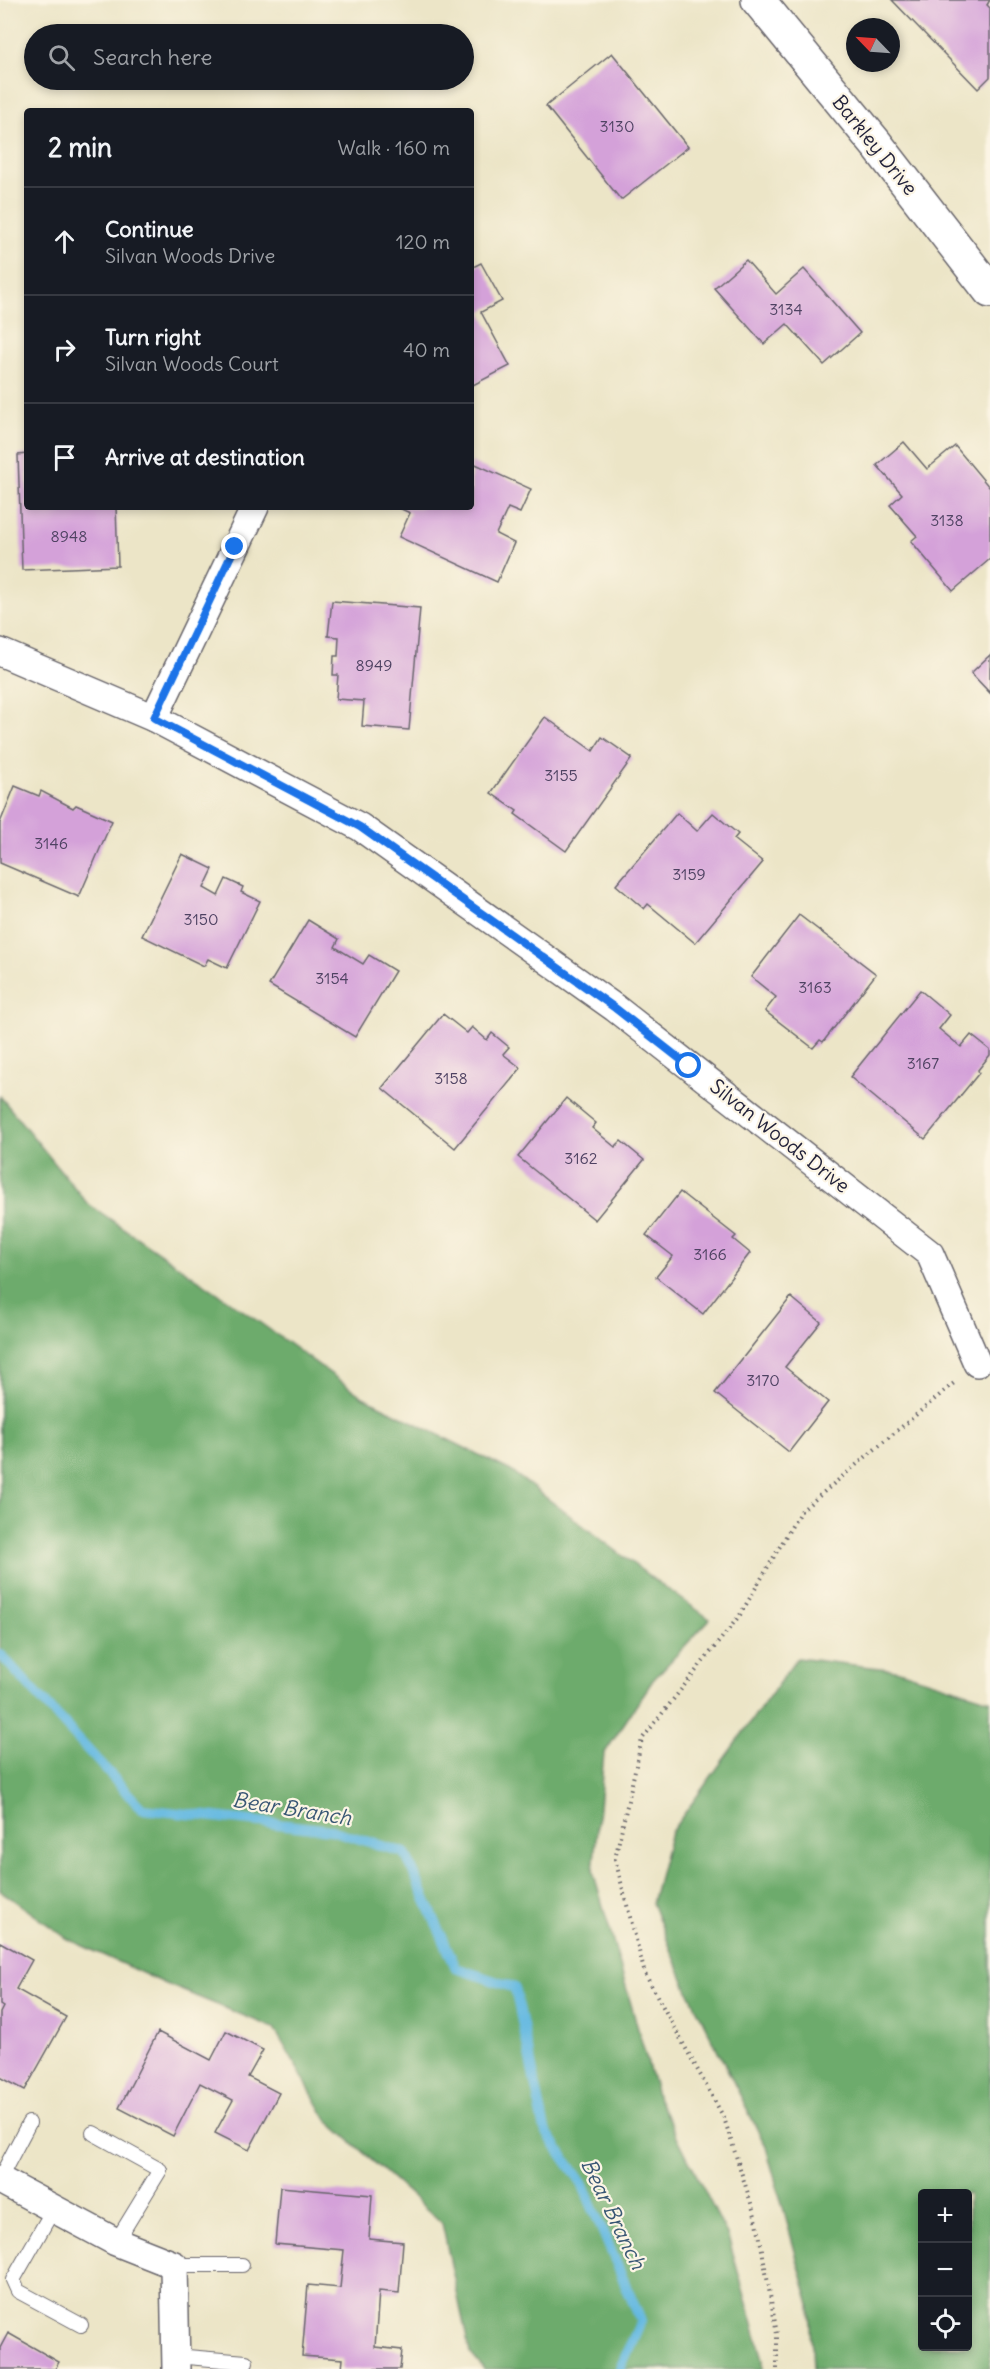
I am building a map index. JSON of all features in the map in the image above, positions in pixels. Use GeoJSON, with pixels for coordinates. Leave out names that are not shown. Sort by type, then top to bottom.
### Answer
{"type":"FeatureCollection","features":[{"type":"Feature","properties":{"kind":"street","name":"Barkley Drive"},"geometry":{"type":"LineString","coordinates":[[758,0],[877,146],[990,291]]}},
{"type":"Feature","properties":{"kind":"street"},"geometry":{"type":"LineString","coordinates":[[154,718],[254,510]]}},
{"type":"Feature","properties":{"kind":"street","name":"Silvan Woods Drive"},"geometry":{"type":"LineString","coordinates":[[0,652],[154,718],[360,827],[615,1008],[930,1254],[977,1363]]}},
{"type":"Feature","properties":{"kind":"street"},"geometry":{"type":"LineString","coordinates":[[0,2179],[116,2242],[174,2265],[176,2362]]}},
{"type":"Feature","properties":{"kind":"lane"},"geometry":{"type":"LineString","coordinates":[[0,2179],[29,2123]]}},
{"type":"Feature","properties":{"kind":"lane"},"geometry":{"type":"LineString","coordinates":[[93,2133],[160,2170],[116,2242]]}},
{"type":"Feature","properties":{"kind":"lane"},"geometry":{"type":"LineString","coordinates":[[54,2208],[13,2280],[18,2291],[81,2325]]}},
{"type":"Feature","properties":{"kind":"lane"},"geometry":{"type":"LineString","coordinates":[[174,2265],[242,2265]]}},
{"type":"Feature","properties":{"kind":"lane"},"geometry":{"type":"LineString","coordinates":[[176,2362],[246,2362]]}},
{"type":"Feature","properties":{"kind":"path"},"geometry":{"type":"LineString","coordinates":[[777,2369],[777,2334],[757,2222],[738,2159],[724,2118],[645,1974],[615,1859],[642,1739],[740,1615],[800,1512],[977,1363]]}},
{"type":"Feature","properties":{"kind":"green space"},"geometry":{"type":"Polygon","coordinates":[[[0,1096],[87,1203],[363,1397],[511,1471],[710,1619],[653,1680],[604,1754],[593,1871],[658,2099],[728,2237],[763,2359],[763,2369],[484,2369],[470,2353],[442,2223],[327,2120],[274,2028],[166,1984],[68,1939],[0,1890],[0,1096]]]}},
{"type":"Feature","properties":{"kind":"green space"},"geometry":{"type":"Polygon","coordinates":[[[797,1658],[896,1670],[990,1700],[990,2369],[813,2369],[810,2305],[766,2147],[688,1991],[652,1903],[671,1832],[797,1658]]]}},
{"type":"Feature","properties":{"kind":"building"},"geometry":{"type":"Polygon","coordinates":[[[892,0],[990,0],[987,5],[990,8],[990,77],[978,89],[892,0]]]}},
{"type":"Feature","properties":{"kind":"building"},"geometry":{"type":"Polygon","coordinates":[[[612,53],[688,147],[621,200],[546,106],[612,53]]]}},
{"type":"Feature","properties":{"kind":"building"},"geometry":{"type":"Polygon","coordinates":[[[746,260],[776,294],[804,269],[860,333],[824,365],[787,324],[764,344],[714,288],[746,260]]]}},
{"type":"Feature","properties":{"kind":"building"},"geometry":{"type":"Polygon","coordinates":[[[481,263],[502,301],[481,312],[510,366],[474,384],[474,266],[481,263]]]}},
{"type":"Feature","properties":{"kind":"building"},"geometry":{"type":"Polygon","coordinates":[[[904,442],[927,469],[955,446],[990,488],[990,559],[953,591],[911,541],[917,536],[890,505],[902,494],[877,465],[904,442]]]}},
{"type":"Feature","properties":{"kind":"building"},"geometry":{"type":"Polygon","coordinates":[[[24,454],[24,510],[116,510],[118,566],[22,570],[18,455],[24,454]]]}},
{"type":"Feature","properties":{"kind":"building"},"geometry":{"type":"Polygon","coordinates":[[[474,463],[531,489],[520,513],[508,508],[496,534],[514,543],[497,582],[399,537],[410,513],[403,510],[474,510],[474,463]]]}},
{"type":"Feature","properties":{"kind":"building"},"geometry":{"type":"Polygon","coordinates":[[[332,601],[420,608],[409,730],[362,726],[364,701],[336,699],[338,675],[333,675],[334,656],[338,656],[339,637],[328,636],[332,601]]]}},
{"type":"Feature","properties":{"kind":"building"},"geometry":{"type":"Polygon","coordinates":[[[990,655],[990,693],[971,673],[990,655]]]}},
{"type":"Feature","properties":{"kind":"building"},"geometry":{"type":"Polygon","coordinates":[[[545,717],[593,751],[602,737],[632,758],[566,851],[515,814],[517,811],[491,793],[545,717]]]}},
{"type":"Feature","properties":{"kind":"building"},"geometry":{"type":"Polygon","coordinates":[[[15,786],[39,796],[41,791],[73,808],[76,805],[112,821],[79,897],[0,863],[0,823],[15,786]]]}},
{"type":"Feature","properties":{"kind":"building"},"geometry":{"type":"Polygon","coordinates":[[[677,813],[697,831],[713,813],[738,834],[734,839],[763,862],[695,943],[648,904],[644,909],[616,885],[677,813]]]}},
{"type":"Feature","properties":{"kind":"building"},"geometry":{"type":"Polygon","coordinates":[[[182,854],[213,869],[204,888],[218,896],[226,879],[243,887],[241,892],[260,901],[227,968],[208,959],[204,966],[142,936],[182,854]]]}},
{"type":"Feature","properties":{"kind":"building"},"geometry":{"type":"Polygon","coordinates":[[[799,915],[876,974],[823,1042],[820,1040],[813,1048],[765,1011],[776,997],[751,977],[799,915]]]}},
{"type":"Feature","properties":{"kind":"building"},"geometry":{"type":"Polygon","coordinates":[[[308,920],[339,939],[335,947],[363,964],[369,955],[395,971],[355,1037],[269,985],[308,920]]]}},
{"type":"Feature","properties":{"kind":"building"},"geometry":{"type":"Polygon","coordinates":[[[920,990],[950,1015],[939,1029],[961,1047],[971,1035],[990,1050],[990,1055],[978,1070],[979,1073],[925,1139],[850,1077],[920,990]]]}},
{"type":"Feature","properties":{"kind":"building"},"geometry":{"type":"Polygon","coordinates":[[[443,1014],[467,1033],[472,1027],[487,1040],[492,1033],[509,1047],[503,1054],[521,1068],[455,1148],[382,1088],[443,1014]]]}},
{"type":"Feature","properties":{"kind":"building"},"geometry":{"type":"Polygon","coordinates":[[[566,1098],[596,1123],[592,1128],[615,1147],[621,1141],[644,1160],[595,1220],[518,1157],[566,1098]]]}},
{"type":"Feature","properties":{"kind":"building"},"geometry":{"type":"Polygon","coordinates":[[[680,1192],[736,1236],[733,1239],[750,1253],[703,1314],[656,1277],[673,1256],[646,1235],[680,1192]]]}},
{"type":"Feature","properties":{"kind":"building"},"geometry":{"type":"Polygon","coordinates":[[[791,1297],[821,1322],[785,1367],[828,1402],[789,1452],[715,1393],[791,1297]]]}},
{"type":"Feature","properties":{"kind":"building"},"geometry":{"type":"Polygon","coordinates":[[[0,1942],[32,1960],[16,1989],[66,2017],[25,2090],[0,2077],[0,2013],[3,2007],[0,2005],[0,1942]]]}},
{"type":"Feature","properties":{"kind":"building"},"geometry":{"type":"Polygon","coordinates":[[[226,2031],[263,2050],[248,2077],[279,2093],[249,2150],[215,2133],[233,2100],[200,2083],[173,2136],[119,2108],[158,2032],[211,2060],[226,2031]]]}},
{"type":"Feature","properties":{"kind":"building"},"geometry":{"type":"Polygon","coordinates":[[[280,2187],[372,2195],[369,2239],[403,2242],[399,2293],[379,2291],[375,2347],[402,2350],[400,2369],[342,2369],[343,2359],[302,2356],[308,2285],[340,2288],[344,2250],[275,2244],[280,2187]]]}},
{"type":"Feature","properties":{"kind":"building"},"geometry":{"type":"Polygon","coordinates":[[[8,2333],[59,2362],[55,2369],[0,2369],[0,2348],[8,2333]]]}},
{"type":"Feature","properties":{"kind":"waterway","name":"Bear Branch"},"geometry":{"type":"LineString","coordinates":[[0,1654],[142,1809],[331,1830],[405,1853],[456,1968],[515,1988],[545,2130],[582,2183],[641,2321],[620,2369]]}},
{"type":"Feature","properties":{"kind":"route"},"geometry":{"type":"LineString","coordinates":[[235,547],[154,718],[360,827],[615,1008],[689,1066]]}}]}
